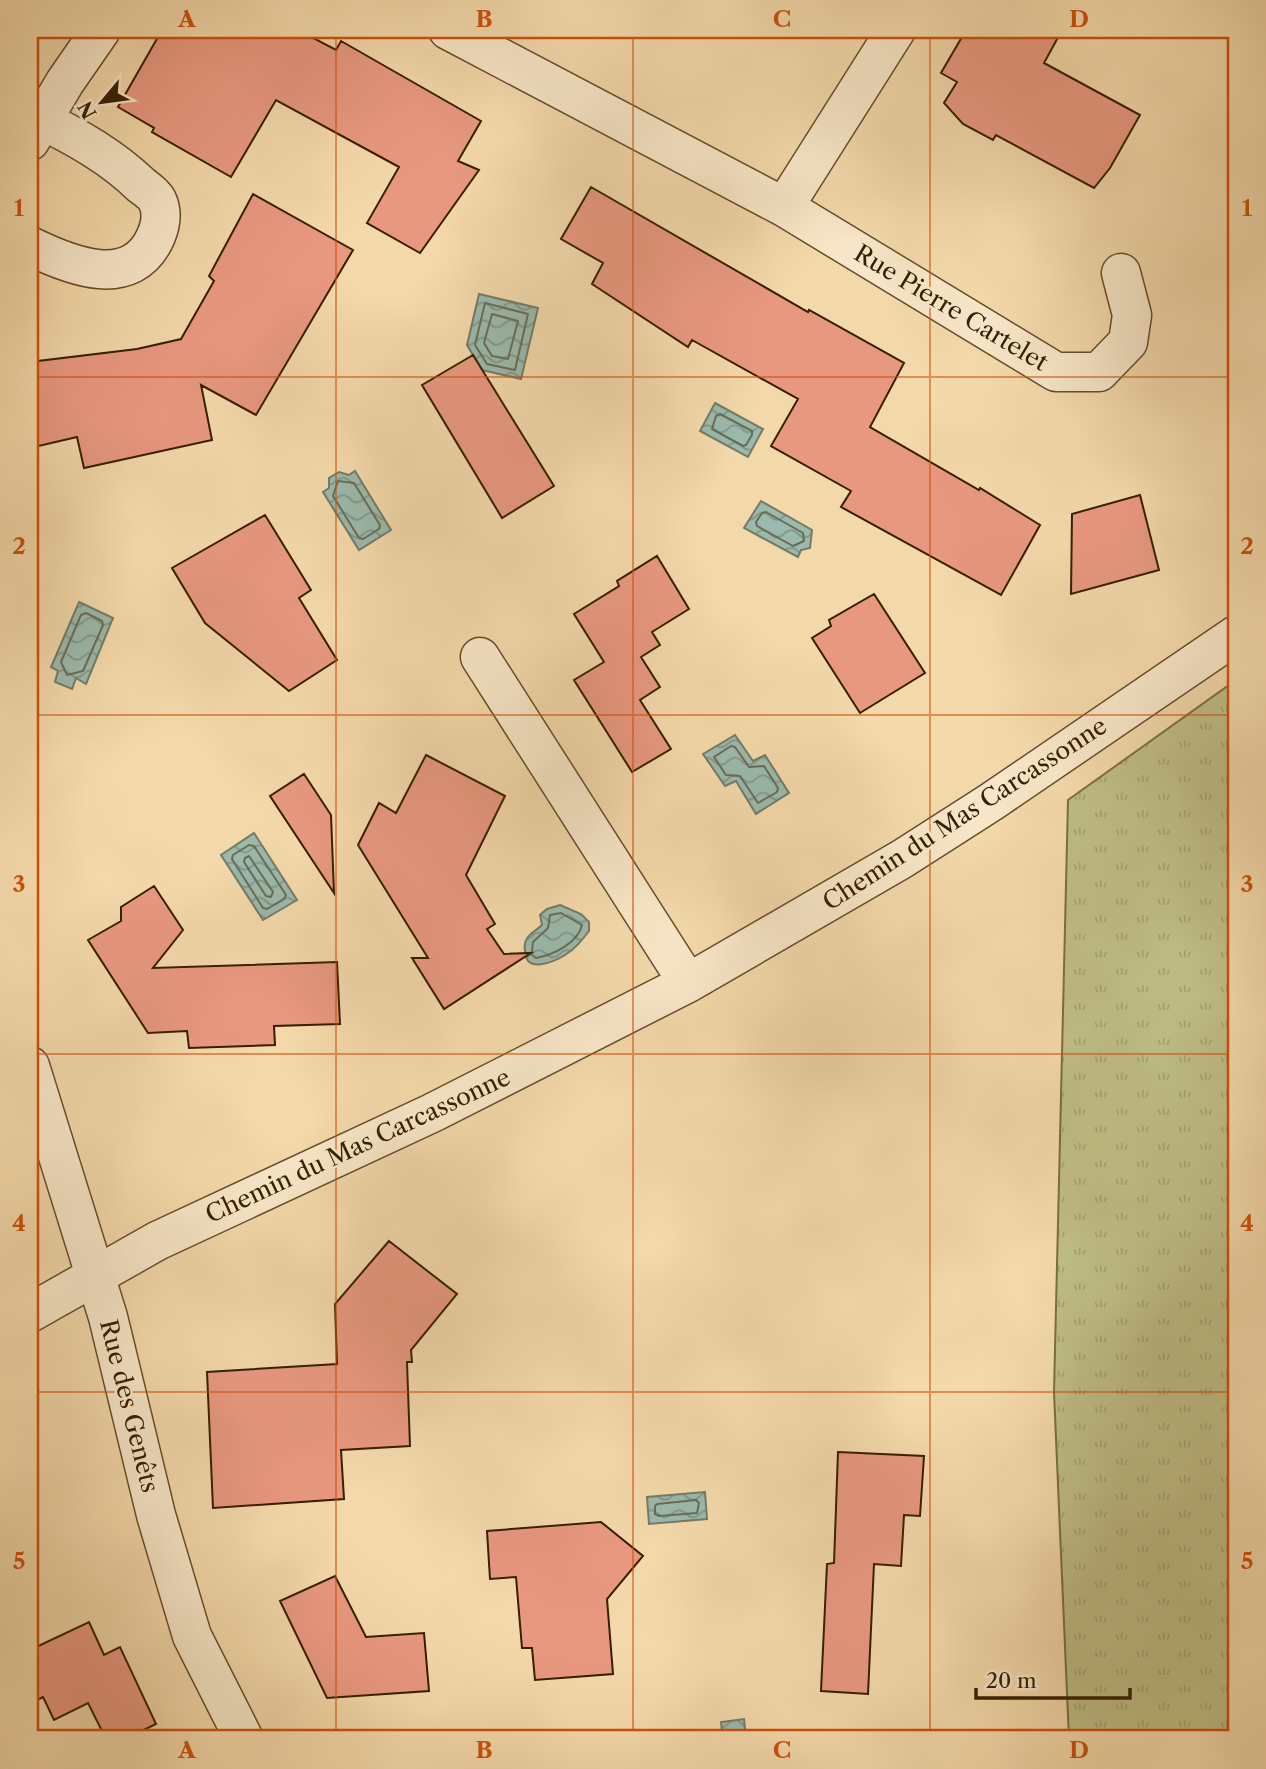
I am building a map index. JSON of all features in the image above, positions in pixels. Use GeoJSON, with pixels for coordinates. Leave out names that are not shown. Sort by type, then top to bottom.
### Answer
{"type":"FeatureCollection","features":[{"type":"Feature","properties":{"kind":"street"},"geometry":{"type":"LineString","coordinates":[[30,246],[54,257],[105,271],[130,266],[151,247],[162,222],[156,199],[123,167],[75,136],[36,130],[65,82],[102,30]]}},
{"type":"Feature","properties":{"kind":"street","name":"Rue Pierre Cartelet"},"geometry":{"type":"LineString","coordinates":[[449,30],[784,207],[1056,372],[1099,372],[1128,342],[1132,315],[1121,273]]}},
{"type":"Feature","properties":{"kind":"street"},"geometry":{"type":"LineString","coordinates":[[784,207],[896,30]]}},
{"type":"Feature","properties":{"kind":"street","name":"Chemin du Mas Carcassonne"},"geometry":{"type":"LineString","coordinates":[[30,1313],[157,1241],[432,1113],[688,984],[902,859],[991,802],[1236,635]]}},
{"type":"Feature","properties":{"kind":"street"},"geometry":{"type":"LineString","coordinates":[[480,657],[688,984]]}},
{"type":"Feature","properties":{"kind":"street","name":"Rue des Genêts"},"geometry":{"type":"LineString","coordinates":[[30,1066],[97,1276],[156,1515],[192,1636],[244,1739]]}},
{"type":"Feature","properties":{"kind":"green space"},"geometry":{"type":"Polygon","coordinates":[[[1236,680],[1236,1739],[1069,1739],[1054,1392],[1068,800],[1236,680]]]}},
{"type":"Feature","properties":{"kind":"water"},"geometry":{"type":"Polygon","coordinates":[[[479,294],[538,308],[521,379],[482,370],[467,345],[479,294]]]}},
{"type":"Feature","properties":{"kind":"water"},"geometry":{"type":"Polygon","coordinates":[[[715,403],[763,429],[748,457],[700,431],[715,403]]]}},
{"type":"Feature","properties":{"kind":"water"},"geometry":{"type":"Polygon","coordinates":[[[355,471],[391,530],[359,550],[323,492],[329,488],[329,478],[339,472],[349,475],[355,471]]]}},
{"type":"Feature","properties":{"kind":"water"},"geometry":{"type":"Polygon","coordinates":[[[761,501],[812,530],[810,548],[801,550],[798,557],[744,528],[761,501]]]}},
{"type":"Feature","properties":{"kind":"water"},"geometry":{"type":"Polygon","coordinates":[[[79,602],[113,618],[86,684],[76,678],[72,689],[55,682],[58,671],[51,667],[79,602]]]}},
{"type":"Feature","properties":{"kind":"water"},"geometry":{"type":"Polygon","coordinates":[[[735,735],[753,761],[765,755],[789,793],[756,814],[736,781],[725,786],[703,754],[735,735]]]}},
{"type":"Feature","properties":{"kind":"water"},"geometry":{"type":"Polygon","coordinates":[[[254,833],[297,900],[263,920],[221,855],[254,833]]]}},
{"type":"Feature","properties":{"kind":"water"},"geometry":{"type":"Polygon","coordinates":[[[560,905],[581,914],[589,922],[589,931],[569,953],[560,958],[541,964],[530,962],[526,958],[527,939],[542,925],[540,915],[547,909],[560,905]]]}},
{"type":"Feature","properties":{"kind":"water"},"geometry":{"type":"Polygon","coordinates":[[[705,1492],[707,1519],[649,1524],[647,1497],[705,1492]]]}},
{"type":"Feature","properties":{"kind":"water"},"geometry":{"type":"Polygon","coordinates":[[[744,1719],[746,1739],[723,1739],[721,1722],[744,1719]]]}},
{"type":"Feature","properties":{"kind":"building"},"geometry":{"type":"Polygon","coordinates":[[[162,30],[298,30],[336,50],[341,41],[481,121],[458,161],[479,170],[420,253],[367,223],[399,167],[276,100],[231,177],[152,132],[154,128],[118,107],[162,30]]]}},
{"type":"Feature","properties":{"kind":"building"},"geometry":{"type":"Polygon","coordinates":[[[966,30],[1062,30],[1044,63],[1140,115],[1110,168],[1094,188],[996,135],[993,140],[963,124],[944,103],[957,82],[941,73],[966,30]]]}},
{"type":"Feature","properties":{"kind":"building"},"geometry":{"type":"Polygon","coordinates":[[[591,187],[808,312],[809,310],[904,363],[870,427],[1040,525],[1001,595],[841,507],[851,491],[771,446],[798,399],[692,340],[688,347],[592,284],[603,263],[561,239],[591,187]]]}},
{"type":"Feature","properties":{"kind":"building"},"geometry":{"type":"Polygon","coordinates":[[[253,194],[353,250],[256,415],[201,385],[212,440],[84,468],[77,437],[30,448],[30,362],[137,349],[181,339],[214,281],[209,276],[253,194]]]}},
{"type":"Feature","properties":{"kind":"building"},"geometry":{"type":"Polygon","coordinates":[[[473,355],[554,486],[502,518],[422,385],[473,355]]]}},
{"type":"Feature","properties":{"kind":"building"},"geometry":{"type":"Polygon","coordinates":[[[1140,495],[1159,570],[1071,594],[1072,514],[1140,495]]]}},
{"type":"Feature","properties":{"kind":"building"},"geometry":{"type":"Polygon","coordinates":[[[265,515],[311,590],[299,598],[337,660],[289,691],[205,623],[172,568],[265,515]]]}},
{"type":"Feature","properties":{"kind":"building"},"geometry":{"type":"Polygon","coordinates":[[[657,556],[689,609],[652,632],[660,645],[641,657],[660,687],[640,700],[671,749],[632,772],[574,680],[604,662],[574,614],[619,586],[617,581],[657,556]]]}},
{"type":"Feature","properties":{"kind":"building"},"geometry":{"type":"Polygon","coordinates":[[[874,594],[925,673],[860,713],[812,638],[831,626],[829,620],[874,594]]]}},
{"type":"Feature","properties":{"kind":"building"},"geometry":{"type":"Polygon","coordinates":[[[426,755],[505,796],[466,875],[495,924],[487,929],[504,954],[531,953],[444,1009],[412,958],[428,958],[358,845],[379,803],[396,813],[426,755]]]}},
{"type":"Feature","properties":{"kind":"building"},"geometry":{"type":"Polygon","coordinates":[[[304,774],[331,815],[334,893],[270,796],[304,774]]]}},
{"type":"Feature","properties":{"kind":"building"},"geometry":{"type":"Polygon","coordinates":[[[154,886],[183,930],[153,968],[337,962],[340,1024],[274,1026],[275,1045],[189,1048],[187,1031],[148,1033],[88,940],[121,921],[121,907],[154,886]]]}},
{"type":"Feature","properties":{"kind":"building"},"geometry":{"type":"Polygon","coordinates":[[[389,1241],[457,1294],[411,1350],[412,1362],[407,1362],[410,1446],[341,1450],[344,1499],[213,1508],[207,1372],[337,1364],[335,1304],[389,1241]]]}},
{"type":"Feature","properties":{"kind":"building"},"geometry":{"type":"Polygon","coordinates":[[[838,1452],[924,1456],[920,1516],[904,1515],[901,1566],[874,1564],[868,1694],[821,1691],[827,1564],[834,1563],[838,1452]]]}},
{"type":"Feature","properties":{"kind":"building"},"geometry":{"type":"Polygon","coordinates":[[[601,1522],[643,1556],[607,1599],[613,1674],[535,1680],[532,1648],[522,1648],[516,1577],[490,1579],[487,1531],[601,1522]]]}},
{"type":"Feature","properties":{"kind":"building"},"geometry":{"type":"Polygon","coordinates":[[[335,1576],[366,1637],[424,1633],[429,1691],[327,1698],[280,1601],[335,1576]]]}},
{"type":"Feature","properties":{"kind":"building"},"geometry":{"type":"Polygon","coordinates":[[[89,1622],[104,1655],[120,1647],[156,1724],[125,1739],[106,1739],[88,1703],[54,1720],[43,1697],[30,1704],[30,1650],[89,1622]]]}}]}
